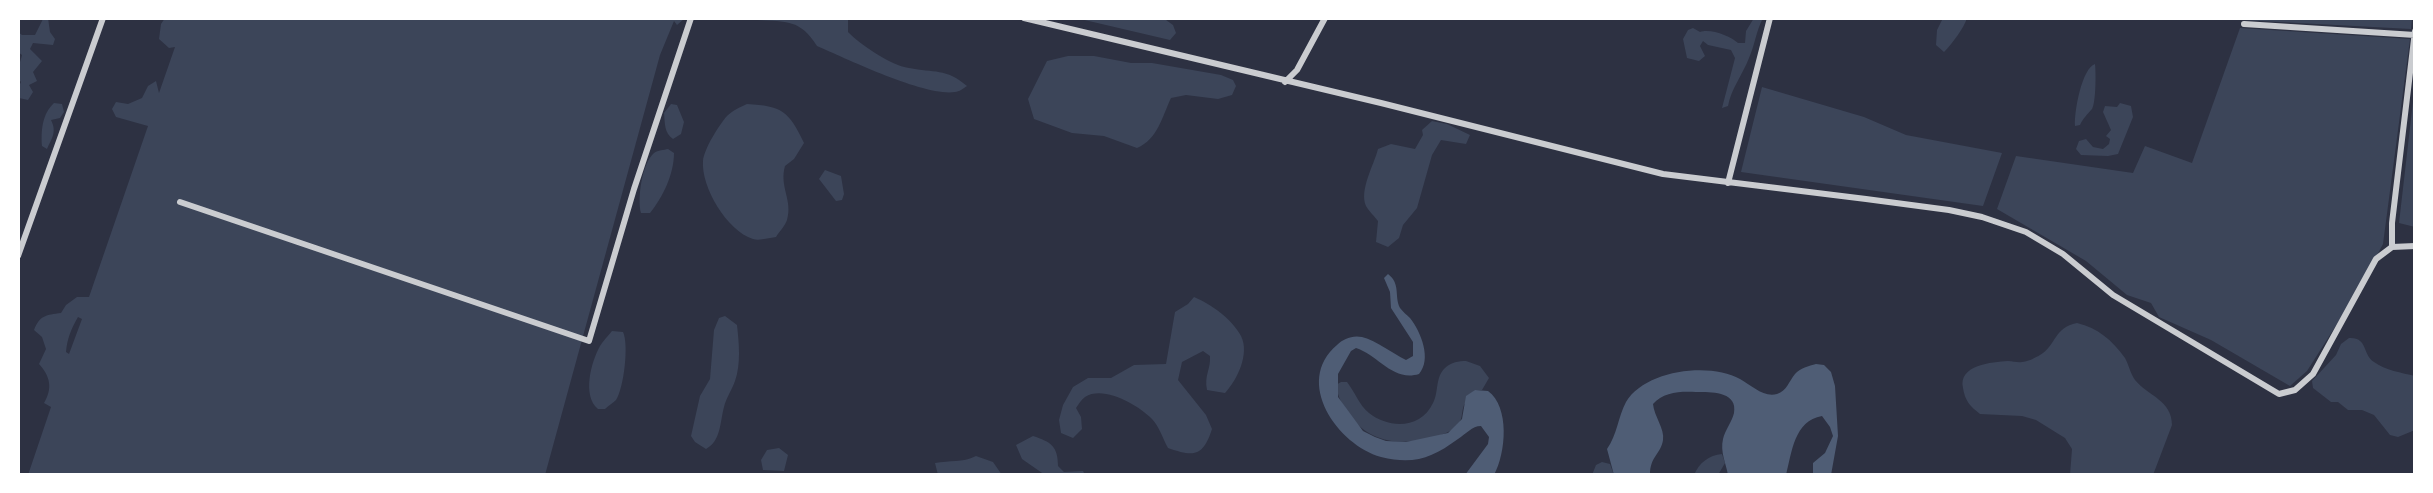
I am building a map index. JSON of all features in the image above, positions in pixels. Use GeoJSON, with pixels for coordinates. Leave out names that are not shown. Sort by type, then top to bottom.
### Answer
{"type":"FeatureCollection","features":[{"type":"Feature","properties":{"kind":"street"},"geometry":{"type":"LineString","coordinates":[[18,256],[103,18]]}},
{"type":"Feature","properties":{"kind":"street"},"geometry":{"type":"LineString","coordinates":[[180,202],[589,341],[634,189],[692,18]]}},
{"type":"Feature","properties":{"kind":"street"},"geometry":{"type":"LineString","coordinates":[[1024,18],[1285,82],[1381,103],[1663,174],[1949,210],[1982,217],[2026,232],[2063,254],[2113,295],[2279,394],[2295,390],[2313,374],[2376,259],[2392,247],[2415,246]]}},
{"type":"Feature","properties":{"kind":"street"},"geometry":{"type":"LineString","coordinates":[[1285,82],[1297,70],[1325,18]]}},
{"type":"Feature","properties":{"kind":"street"},"geometry":{"type":"LineString","coordinates":[[1728,183],[1770,18]]}},
{"type":"Feature","properties":{"kind":"street"},"geometry":{"type":"LineString","coordinates":[[2244,24],[2415,34],[2392,223],[2392,247]]}},
{"type":"Feature","properties":{"kind":"shaded area"},"geometry":{"type":"Polygon","coordinates":[[[48,18],[50,32],[55,39],[53,45],[33,43],[30,49],[42,61],[33,72],[37,81],[29,85],[33,92],[28,100],[19,98],[18,88],[21,82],[18,72],[22,55],[18,52],[18,32],[22,35],[35,35],[43,19],[48,18]]]}},
{"type":"Feature","properties":{"kind":"shaded area"},"geometry":{"type":"Polygon","coordinates":[[[165,18],[685,18],[677,25],[674,21],[660,55],[545,475],[28,475],[51,407],[44,403],[49,392],[49,382],[39,364],[46,349],[42,337],[34,330],[44,317],[61,313],[66,305],[77,297],[89,297],[148,126],[116,117],[112,109],[116,102],[128,104],[142,98],[148,86],[156,81],[159,93],[175,47],[169,48],[159,39],[161,24],[165,18]],[[78,317],[70,334],[66,352],[69,354],[82,319],[78,317]]]}},
{"type":"Feature","properties":{"kind":"shaded area"},"geometry":{"type":"Polygon","coordinates":[[[755,18],[848,18],[848,32],[860,43],[885,59],[909,68],[953,76],[967,86],[957,92],[925,89],[866,68],[817,46],[811,37],[798,26],[755,18]]]}},
{"type":"Feature","properties":{"kind":"shaded area"},"geometry":{"type":"Polygon","coordinates":[[[1076,18],[1166,20],[1173,25],[1176,33],[1170,40],[1076,18]]]}},
{"type":"Feature","properties":{"kind":"shaded area"},"geometry":{"type":"Polygon","coordinates":[[[1754,18],[1763,18],[1728,106],[1722,108],[1735,58],[1731,50],[1708,45],[1703,41],[1700,46],[1705,56],[1699,61],[1687,58],[1683,39],[1688,30],[1693,28],[1700,32],[1720,33],[1738,43],[1745,43],[1746,31],[1754,18]]]}},
{"type":"Feature","properties":{"kind":"shaded area"},"geometry":{"type":"Polygon","coordinates":[[[1943,18],[1967,18],[1957,36],[1944,52],[1936,45],[1937,30],[1943,18]]]}},
{"type":"Feature","properties":{"kind":"shaded area"},"geometry":{"type":"Polygon","coordinates":[[[2241,18],[2412,18],[2411,29],[2242,20],[2241,18]]]}},
{"type":"Feature","properties":{"kind":"shaded area"},"geometry":{"type":"Polygon","coordinates":[[[2240,28],[2410,39],[2383,244],[2358,291],[2307,371],[2290,386],[2211,340],[2159,317],[2151,303],[2127,295],[2086,261],[1997,209],[2016,156],[2133,173],[2145,146],[2192,163],[2240,28]]]}},
{"type":"Feature","properties":{"kind":"shaded area"},"geometry":{"type":"Polygon","coordinates":[[[1068,56],[1094,56],[1131,63],[1152,63],[1221,75],[1233,80],[1236,86],[1232,95],[1218,99],[1186,95],[1171,98],[1155,133],[1137,148],[1104,136],[1072,133],[1034,119],[1028,99],[1047,61],[1068,56]]]}},
{"type":"Feature","properties":{"kind":"shaded area"},"geometry":{"type":"Polygon","coordinates":[[[2095,64],[2092,109],[2080,125],[2075,126],[2077,101],[2083,82],[2090,67],[2095,64]]]}},
{"type":"Feature","properties":{"kind":"shaded area"},"geometry":{"type":"Polygon","coordinates":[[[2415,84],[2415,227],[2399,223],[2415,84]]]}},
{"type":"Feature","properties":{"kind":"shaded area"},"geometry":{"type":"Polygon","coordinates":[[[1762,87],[1864,117],[1906,135],[2002,153],[1983,206],[1741,172],[1762,87]]]}},
{"type":"Feature","properties":{"kind":"shaded area"},"geometry":{"type":"Polygon","coordinates":[[[54,103],[62,104],[64,112],[60,118],[51,120],[54,132],[47,149],[42,146],[42,129],[47,112],[54,103]]]}},
{"type":"Feature","properties":{"kind":"shaded area"},"geometry":{"type":"Polygon","coordinates":[[[2120,103],[2131,106],[2133,117],[2118,154],[2081,155],[2076,149],[2079,141],[2086,139],[2093,147],[2103,149],[2109,144],[2110,139],[2106,136],[2111,130],[2103,112],[2105,106],[2117,107],[2120,103]]]}},
{"type":"Feature","properties":{"kind":"shaded area"},"geometry":{"type":"Polygon","coordinates":[[[671,104],[677,105],[684,122],[681,134],[673,139],[666,131],[664,113],[671,104]]]}},
{"type":"Feature","properties":{"kind":"shaded area"},"geometry":{"type":"Polygon","coordinates":[[[747,104],[769,106],[783,112],[794,124],[804,143],[794,159],[785,166],[784,180],[788,206],[786,222],[776,237],[761,240],[743,234],[725,218],[711,195],[704,171],[704,156],[716,131],[729,114],[747,104]]]}},
{"type":"Feature","properties":{"kind":"shaded area"},"geometry":{"type":"Polygon","coordinates":[[[1432,121],[1447,124],[1470,135],[1466,144],[1441,140],[1432,155],[1417,208],[1403,225],[1399,238],[1388,247],[1376,242],[1378,221],[1364,200],[1368,178],[1378,149],[1391,144],[1415,149],[1423,135],[1422,130],[1432,121]]]}},
{"type":"Feature","properties":{"kind":"shaded area"},"geometry":{"type":"Polygon","coordinates":[[[668,149],[674,153],[674,161],[667,185],[650,213],[641,213],[640,190],[646,165],[654,153],[668,149]]]}},
{"type":"Feature","properties":{"kind":"shaded area"},"geometry":{"type":"Polygon","coordinates":[[[825,170],[841,176],[844,194],[842,200],[836,201],[819,179],[825,170]]]}},
{"type":"Feature","properties":{"kind":"shaded area"},"geometry":{"type":"Polygon","coordinates":[[[1388,274],[1395,282],[1400,308],[1410,318],[1424,346],[1423,368],[1419,374],[1401,374],[1356,348],[1351,351],[1338,374],[1338,397],[1363,431],[1386,441],[1406,442],[1448,433],[1462,419],[1466,396],[1475,390],[1488,391],[1500,408],[1504,431],[1501,455],[1494,475],[1465,475],[1488,444],[1489,437],[1481,426],[1472,429],[1449,446],[1431,455],[1413,460],[1393,459],[1365,450],[1350,440],[1326,410],[1320,394],[1319,376],[1324,360],[1342,341],[1351,337],[1362,337],[1406,360],[1413,356],[1413,342],[1391,308],[1390,292],[1384,278],[1388,274]]]}},
{"type":"Feature","properties":{"kind":"shaded area"},"geometry":{"type":"Polygon","coordinates":[[[1194,297],[1227,318],[1241,336],[1244,351],[1238,374],[1225,393],[1207,390],[1206,380],[1210,356],[1203,351],[1182,362],[1178,380],[1206,415],[1212,429],[1201,450],[1185,453],[1168,448],[1157,425],[1146,414],[1120,398],[1102,393],[1085,397],[1076,408],[1081,417],[1082,429],[1073,438],[1061,433],[1059,420],[1063,405],[1073,387],[1088,378],[1111,378],[1134,365],[1166,364],[1175,312],[1194,297]]]}},
{"type":"Feature","properties":{"kind":"shaded area"},"geometry":{"type":"Polygon","coordinates":[[[725,316],[737,325],[738,368],[725,404],[719,431],[715,441],[706,449],[695,442],[691,436],[700,396],[710,379],[714,330],[719,318],[725,316]]]}},
{"type":"Feature","properties":{"kind":"shaded area"},"geometry":{"type":"Polygon","coordinates":[[[2077,323],[2092,328],[2110,340],[2125,358],[2135,380],[2168,410],[2172,425],[2153,475],[2070,475],[2072,449],[2065,438],[2036,420],[2022,416],[1980,414],[1967,400],[1963,380],[1971,370],[1994,362],[2031,360],[2045,351],[2064,328],[2077,323]]]}},
{"type":"Feature","properties":{"kind":"shaded area"},"geometry":{"type":"Polygon","coordinates":[[[612,331],[623,332],[625,338],[626,356],[623,376],[616,400],[605,409],[598,409],[590,396],[591,370],[600,346],[612,331]]]}},
{"type":"Feature","properties":{"kind":"shaded area"},"geometry":{"type":"Polygon","coordinates":[[[2349,338],[2359,340],[2370,359],[2378,365],[2415,376],[2415,430],[2398,437],[2390,435],[2374,415],[2362,410],[2348,410],[2338,402],[2331,402],[2313,388],[2312,381],[2336,355],[2341,344],[2349,338]]]}},
{"type":"Feature","properties":{"kind":"shaded area"},"geometry":{"type":"Polygon","coordinates":[[[1466,361],[1480,366],[1489,378],[1482,390],[1475,390],[1465,403],[1457,426],[1432,438],[1397,442],[1366,431],[1349,414],[1337,390],[1336,385],[1347,382],[1362,406],[1377,418],[1395,424],[1413,422],[1428,412],[1435,399],[1440,376],[1445,368],[1455,362],[1466,361]]]}},
{"type":"Feature","properties":{"kind":"shaded area"},"geometry":{"type":"Polygon","coordinates":[[[1816,364],[1824,365],[1831,372],[1835,386],[1838,436],[1831,475],[1813,475],[1813,463],[1825,453],[1833,436],[1822,416],[1805,424],[1800,431],[1786,475],[1728,475],[1722,444],[1734,413],[1732,400],[1722,394],[1678,392],[1662,397],[1653,404],[1663,436],[1662,445],[1650,469],[1650,475],[1614,475],[1607,449],[1626,402],[1635,391],[1648,383],[1679,372],[1712,371],[1740,379],[1762,393],[1772,395],[1783,391],[1799,370],[1816,364]]]}},
{"type":"Feature","properties":{"kind":"shaded area"},"geometry":{"type":"Polygon","coordinates":[[[1033,436],[1044,440],[1055,449],[1058,466],[1064,472],[1083,471],[1085,475],[1045,475],[1022,459],[1016,445],[1033,436]]]}},
{"type":"Feature","properties":{"kind":"shaded area"},"geometry":{"type":"Polygon","coordinates":[[[779,448],[788,455],[784,471],[763,470],[761,460],[767,450],[779,448]]]}},
{"type":"Feature","properties":{"kind":"shaded area"},"geometry":{"type":"Polygon","coordinates":[[[1722,454],[1725,463],[1718,475],[1694,475],[1705,460],[1722,454]]]}},
{"type":"Feature","properties":{"kind":"shaded area"},"geometry":{"type":"Polygon","coordinates":[[[976,456],[993,462],[1002,475],[938,475],[935,463],[976,456]]]}},
{"type":"Feature","properties":{"kind":"shaded area"},"geometry":{"type":"Polygon","coordinates":[[[1602,462],[1610,464],[1614,475],[1592,475],[1596,465],[1602,462]]]}}]}
